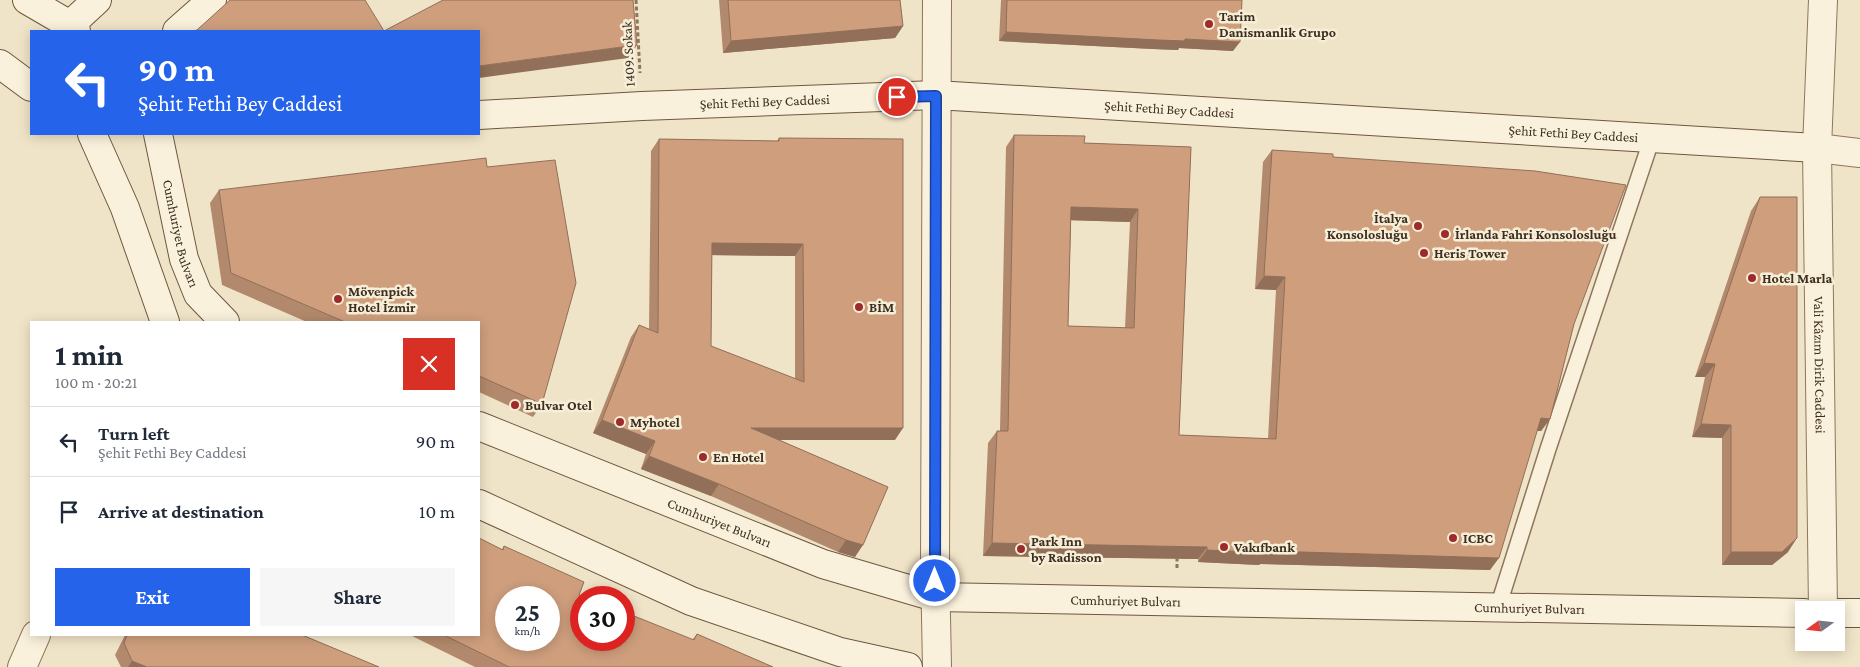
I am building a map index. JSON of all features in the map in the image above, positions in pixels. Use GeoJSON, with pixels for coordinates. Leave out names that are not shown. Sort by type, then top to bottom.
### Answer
{"type":"FeatureCollection","features":[{"type":"Feature","properties":{"kind":"street"},"geometry":{"type":"LineString","coordinates":[[28,0],[73,28],[97,0]]}},
{"type":"Feature","properties":{"kind":"street"},"geometry":{"type":"LineString","coordinates":[[179,30],[212,0]]}},
{"type":"Feature","properties":{"kind":"street"},"geometry":{"type":"LineString","coordinates":[[937,0],[935,597],[937,667]]}},
{"type":"Feature","properties":{"kind":"street","name":"Vali Kâzım Dirik Caddesi"},"geometry":{"type":"LineString","coordinates":[[1823,0],[1818,148],[1823,601]]}},
{"type":"Feature","properties":{"kind":"street"},"geometry":{"type":"LineString","coordinates":[[0,64],[30,86]]}},
{"type":"Feature","properties":{"kind":"street","name":"Şehit Fethi Bey Caddesi"},"geometry":{"type":"LineString","coordinates":[[480,115],[642,106],[936,96],[1818,148],[1860,153]]}},
{"type":"Feature","properties":{"kind":"street"},"geometry":{"type":"LineString","coordinates":[[92,135],[126,208],[165,321]]}},
{"type":"Feature","properties":{"kind":"street","name":"Cumhuriyet Bulvarı"},"geometry":{"type":"LineString","coordinates":[[158,135],[184,259],[198,294],[224,321]]}},
{"type":"Feature","properties":{"kind":"street","name":"Cumhuriyet Bulvarı"},"geometry":{"type":"LineString","coordinates":[[480,426],[822,564],[935,597],[1795,613]]}},
{"type":"Feature","properties":{"kind":"street"},"geometry":{"type":"LineString","coordinates":[[480,504],[691,601],[837,659],[908,667]]}},
{"type":"Feature","properties":{"kind":"street"},"geometry":{"type":"LineString","coordinates":[[1845,613],[1860,614]]}},
{"type":"Feature","properties":{"kind":"street"},"geometry":{"type":"LineString","coordinates":[[22,667],[36,636]]}},
{"type":"Feature","properties":{"kind":"lane"},"geometry":{"type":"LineString","coordinates":[[1498,607],[1652,138]]}},
{"type":"Feature","properties":{"kind":"path","name":"1409. Sokak"},"geometry":{"type":"LineString","coordinates":[[636,0],[642,106]]}},
{"type":"Feature","properties":{"kind":"path"},"geometry":{"type":"LineString","coordinates":[[1177,546],[1177,576]]}},
{"type":"Feature","properties":{"kind":"building"},"geometry":{"type":"Polygon","coordinates":[[[230,0],[365,0],[383,30],[197,30],[230,0]]]}},
{"type":"Feature","properties":{"kind":"building"},"geometry":{"type":"Polygon","coordinates":[[[443,0],[633,0],[637,45],[480,66],[480,30],[386,30],[443,0]]]}},
{"type":"Feature","properties":{"kind":"building"},"geometry":{"type":"Polygon","coordinates":[[[728,0],[900,0],[903,26],[731,41],[728,0]]]}},
{"type":"Feature","properties":{"kind":"building"},"geometry":{"type":"Polygon","coordinates":[[[1007,0],[1242,0],[1240,42],[1006,32],[1007,0]]]}},
{"type":"Feature","properties":{"kind":"building"},"geometry":{"type":"Polygon","coordinates":[[[1014,135],[1085,136],[1084,143],[1191,147],[1179,435],[1276,439],[1285,277],[1264,276],[1272,150],[1333,154],[1333,157],[1535,171],[1626,185],[1574,324],[1550,419],[1541,418],[1499,558],[1268,551],[1268,553],[1207,550],[1207,547],[992,543],[997,431],[1008,431],[1014,135]],[[1071,207],[1068,326],[1134,328],[1138,209],[1071,207]]]}},
{"type":"Feature","properties":{"kind":"building"},"geometry":{"type":"Polygon","coordinates":[[[779,138],[903,139],[903,428],[751,428],[888,487],[863,545],[846,540],[719,484],[649,456],[655,441],[602,420],[639,325],[658,333],[659,139],[779,141],[779,138]],[[712,243],[711,346],[804,382],[803,244],[712,243]]]}},
{"type":"Feature","properties":{"kind":"building"},"geometry":{"type":"Polygon","coordinates":[[[486,158],[487,167],[555,160],[576,283],[542,404],[480,376],[480,321],[343,321],[231,273],[219,190],[486,158]]]}},
{"type":"Feature","properties":{"kind":"building"},"geometry":{"type":"Polygon","coordinates":[[[1760,197],[1797,197],[1797,538],[1782,552],[1731,552],[1731,425],[1701,424],[1715,364],[1704,363],[1760,197]]]}},
{"type":"Feature","properties":{"kind":"building"},"geometry":{"type":"Polygon","coordinates":[[[480,538],[503,550],[504,546],[584,582],[582,586],[570,586],[570,651],[635,651],[635,616],[694,640],[697,634],[773,667],[509,667],[446,636],[480,636],[480,538]]]}},
{"type":"Feature","properties":{"kind":"building"},"geometry":{"type":"Polygon","coordinates":[[[127,636],[304,636],[379,667],[147,667],[132,661],[124,643],[127,636]]]}},
{"type":"Feature","properties":{"kind":"place","name":"Tarim Danismanlik Grupo"},"geometry":{"type":"Point","coordinates":[1209,24]}},
{"type":"Feature","properties":{"kind":"place","name":"İtalya Konsolosluğu"},"geometry":{"type":"Point","coordinates":[1418,226]}},
{"type":"Feature","properties":{"kind":"place","name":"İrlanda Fahri Konsolosluğu"},"geometry":{"type":"Point","coordinates":[1445,234]}},
{"type":"Feature","properties":{"kind":"place","name":"Heris Tower"},"geometry":{"type":"Point","coordinates":[1424,253]}},
{"type":"Feature","properties":{"kind":"place","name":"Hotel Marla"},"geometry":{"type":"Point","coordinates":[1752,278]}},
{"type":"Feature","properties":{"kind":"place","name":"Mövenpick Hotel İzmir"},"geometry":{"type":"Point","coordinates":[338,299]}},
{"type":"Feature","properties":{"kind":"place","name":"BİM"},"geometry":{"type":"Point","coordinates":[859,307]}},
{"type":"Feature","properties":{"kind":"place","name":"Bulvar Otel"},"geometry":{"type":"Point","coordinates":[515,405]}},
{"type":"Feature","properties":{"kind":"place","name":"Myhotel"},"geometry":{"type":"Point","coordinates":[620,422]}},
{"type":"Feature","properties":{"kind":"place","name":"En Hotel"},"geometry":{"type":"Point","coordinates":[703,457]}},
{"type":"Feature","properties":{"kind":"place","name":"ICBC"},"geometry":{"type":"Point","coordinates":[1453,538]}},
{"type":"Feature","properties":{"kind":"place","name":"Vakıfbank"},"geometry":{"type":"Point","coordinates":[1224,547]}},
{"type":"Feature","properties":{"kind":"place","name":"Park Inn by Radisson"},"geometry":{"type":"Point","coordinates":[1021,549]}},
{"type":"Feature","properties":{"kind":"route"},"geometry":{"type":"LineString","coordinates":[[897,97],[936,96],[935,581]]}}]}
